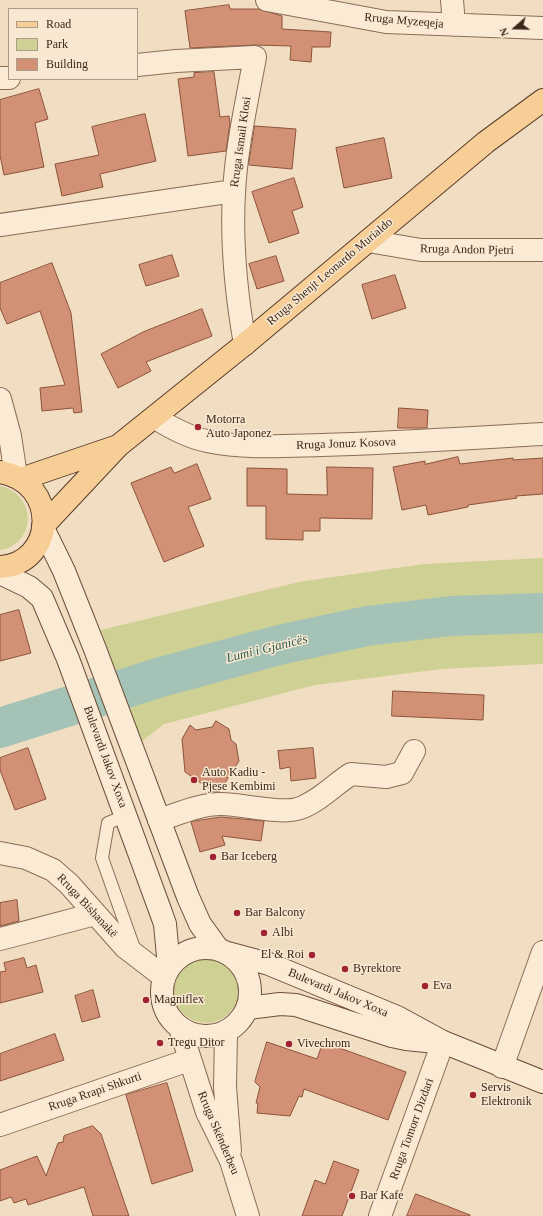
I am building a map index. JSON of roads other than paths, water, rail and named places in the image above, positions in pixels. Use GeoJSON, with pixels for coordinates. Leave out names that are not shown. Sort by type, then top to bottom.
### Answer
{"type":"FeatureCollection","features":[{"type":"Feature","properties":{"kind":"main road","name":"Rruga Shenjt Leonardo Murialdo"},"geometry":{"type":"LineString","coordinates":[[43,527],[118,446],[155,418],[245,344],[486,142],[543,100]]}},
{"type":"Feature","properties":{"kind":"main road","name":"Rruga Shenjt Leonardo Murialdo"},"geometry":{"type":"LineString","coordinates":[[12,476],[118,446]]}},
{"type":"Feature","properties":{"kind":"main road"},"geometry":{"type":"LineString","coordinates":[[0,567],[15,563],[30,554],[40,539],[43,527],[44,516],[39,499],[28,484],[12,476]]}},
{"type":"Feature","properties":{"kind":"street","name":"Rruga Myzeqeja"},"geometry":{"type":"LineString","coordinates":[[267,0],[386,22],[543,28]]}},
{"type":"Feature","properties":{"kind":"street"},"geometry":{"type":"LineString","coordinates":[[452,0],[454,25]]}},
{"type":"Feature","properties":{"kind":"street","name":"Rruga Ismail Klosi"},"geometry":{"type":"LineString","coordinates":[[138,65],[176,61],[255,58],[234,191],[235,273],[245,344]]}},
{"type":"Feature","properties":{"kind":"street"},"geometry":{"type":"LineString","coordinates":[[0,225],[234,191]]}},
{"type":"Feature","properties":{"kind":"street","name":"Rruga Andon Pjetri"},"geometry":{"type":"LineString","coordinates":[[368,241],[421,250],[543,250]]}},
{"type":"Feature","properties":{"kind":"street"},"geometry":{"type":"LineString","coordinates":[[0,399],[10,436],[12,476]]}},
{"type":"Feature","properties":{"kind":"street","name":"Rruga Jonuz Kosova"},"geometry":{"type":"LineString","coordinates":[[155,418],[178,432],[192,437],[240,445],[356,444],[543,434]]}},
{"type":"Feature","properties":{"kind":"street"},"geometry":{"type":"LineString","coordinates":[[43,527],[64,571],[95,649],[159,820],[200,924],[223,951],[243,968],[248,977],[250,992],[248,1008],[239,1022],[226,1032],[207,1037],[198,1036],[180,1028],[173,1022],[163,1005],[162,986],[166,972],[176,959],[185,953],[207,947],[223,951]]}},
{"type":"Feature","properties":{"kind":"street","name":"Bulevardi Jakov Xoxa"},"geometry":{"type":"LineString","coordinates":[[0,573],[29,587],[42,598],[68,659],[127,815],[165,924],[166,972]]}},
{"type":"Feature","properties":{"kind":"street"},"geometry":{"type":"LineString","coordinates":[[159,820],[209,805],[221,804],[283,810],[298,809],[320,797],[351,774],[386,777],[402,773],[414,751]]}},
{"type":"Feature","properties":{"kind":"street","name":"Rruga Bishanakë"},"geometry":{"type":"LineString","coordinates":[[0,853],[26,858],[53,870],[69,884],[125,947],[138,958],[166,972]]}},
{"type":"Feature","properties":{"kind":"street"},"geometry":{"type":"LineString","coordinates":[[0,939],[95,914]]}},
{"type":"Feature","properties":{"kind":"street","name":"Bulevardi Jakov Xoxa"},"geometry":{"type":"LineString","coordinates":[[223,951],[276,967],[397,1017],[443,1042],[543,1082]]}},
{"type":"Feature","properties":{"kind":"street"},"geometry":{"type":"LineString","coordinates":[[502,1066],[543,952]]}},
{"type":"Feature","properties":{"kind":"street","name":"Bulevardi Jakov Xoxa"},"geometry":{"type":"LineString","coordinates":[[248,1008],[280,1004],[296,1005],[392,1036],[406,1039],[443,1042]]}},
{"type":"Feature","properties":{"kind":"street","name":"Rruga Skënderbeu"},"geometry":{"type":"LineString","coordinates":[[180,1028],[189,1060],[214,1128],[231,1160],[244,1214]]}},
{"type":"Feature","properties":{"kind":"street"},"geometry":{"type":"LineString","coordinates":[[226,1032],[225,1087],[231,1160]]}},
{"type":"Feature","properties":{"kind":"street","name":"Rruga Tomorr Dizdari"},"geometry":{"type":"LineString","coordinates":[[380,1216],[443,1042]]}},
{"type":"Feature","properties":{"kind":"street","name":"Rruga Rrapi Shkurti"},"geometry":{"type":"LineString","coordinates":[[0,1125],[189,1060]]}},
{"type":"Feature","properties":{"kind":"lane"},"geometry":{"type":"LineString","coordinates":[[127,815],[108,823],[102,858],[138,958]]}},
{"type":"Feature","properties":{"kind":"waterway","name":"Lumi i Gjanicës"},"geometry":{"type":"LineString","coordinates":[[0,728],[161,677],[279,645],[367,626],[451,616],[543,613]]}},
{"type":"Feature","properties":{"kind":"place","name":"Motorra Auto Japonez"},"geometry":{"type":"Point","coordinates":[198,427]}},
{"type":"Feature","properties":{"kind":"place","name":"Auto Kadiu - Pjese Kembimi"},"geometry":{"type":"Point","coordinates":[194,780]}},
{"type":"Feature","properties":{"kind":"place","name":"Bar Iceberg"},"geometry":{"type":"Point","coordinates":[213,857]}},
{"type":"Feature","properties":{"kind":"place","name":"Bar Balcony"},"geometry":{"type":"Point","coordinates":[237,913]}},
{"type":"Feature","properties":{"kind":"place","name":"Albi"},"geometry":{"type":"Point","coordinates":[264,933]}},
{"type":"Feature","properties":{"kind":"place","name":"El & Roi"},"geometry":{"type":"Point","coordinates":[312,955]}},
{"type":"Feature","properties":{"kind":"place","name":"Byrektore"},"geometry":{"type":"Point","coordinates":[345,969]}},
{"type":"Feature","properties":{"kind":"place","name":"Eva"},"geometry":{"type":"Point","coordinates":[425,986]}},
{"type":"Feature","properties":{"kind":"place","name":"Magniflex"},"geometry":{"type":"Point","coordinates":[146,1000]}},
{"type":"Feature","properties":{"kind":"place","name":"Tregu Ditor"},"geometry":{"type":"Point","coordinates":[160,1043]}},
{"type":"Feature","properties":{"kind":"place","name":"Vivechrom"},"geometry":{"type":"Point","coordinates":[289,1044]}},
{"type":"Feature","properties":{"kind":"place","name":"Servis Elektronik"},"geometry":{"type":"Point","coordinates":[473,1095]}},
{"type":"Feature","properties":{"kind":"place","name":"Bar Kafe"},"geometry":{"type":"Point","coordinates":[352,1196]}}]}
